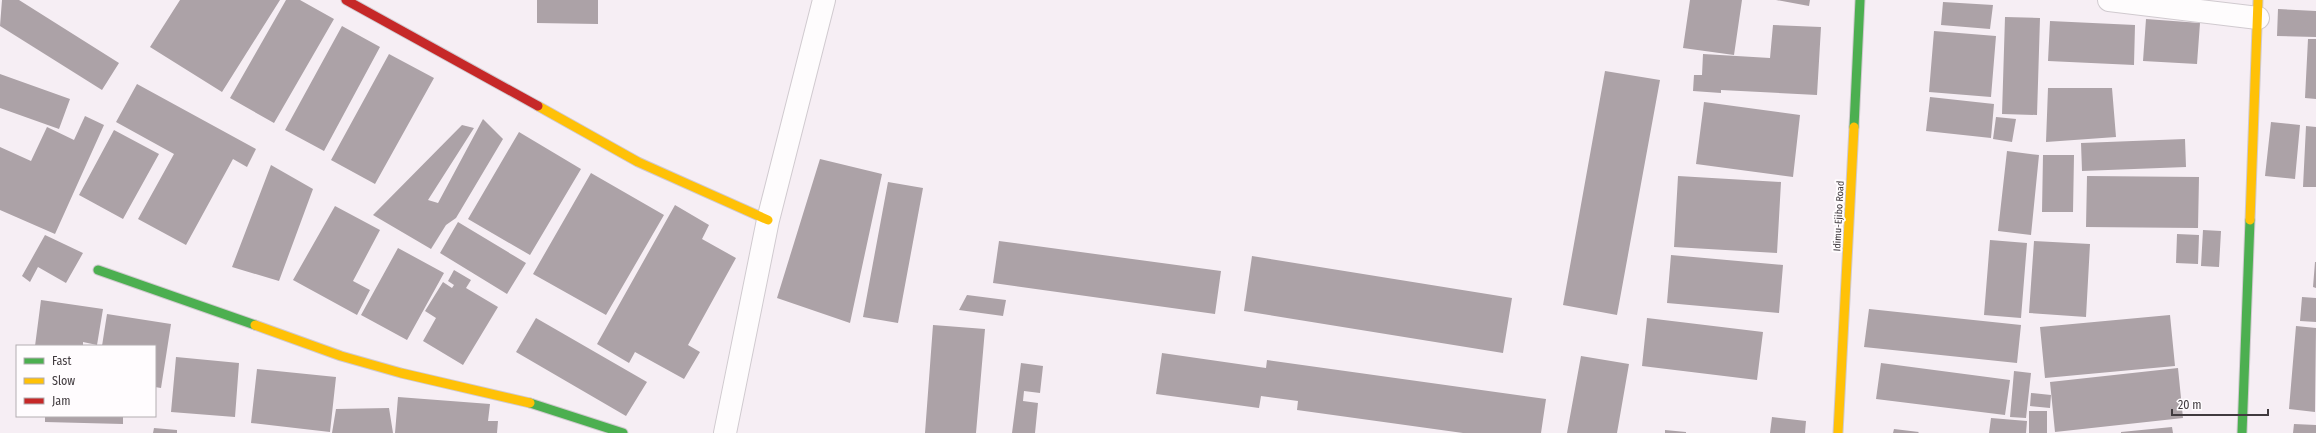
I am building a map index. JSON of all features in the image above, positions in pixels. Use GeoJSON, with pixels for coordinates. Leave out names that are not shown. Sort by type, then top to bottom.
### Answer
{"type":"FeatureCollection","features":[{"type":"Feature","properties":{"kind":"street"},"geometry":{"type":"LineString","coordinates":[[346,0],[638,162],[768,220]]}},
{"type":"Feature","properties":{"kind":"street"},"geometry":{"type":"LineString","coordinates":[[725,433],[768,220],[824,0]]}},
{"type":"Feature","properties":{"kind":"street","name":"Idimu-Ejibo Road"},"geometry":{"type":"LineString","coordinates":[[1838,433],[1860,0]]}},
{"type":"Feature","properties":{"kind":"street"},"geometry":{"type":"LineString","coordinates":[[2109,0],[2258,9],[2242,433]]}},
{"type":"Feature","properties":{"kind":"street"},"geometry":{"type":"LineString","coordinates":[[98,270],[341,356],[401,373],[520,400],[623,433]]}},
{"type":"Feature","properties":{"kind":"building"},"geometry":{"type":"Polygon","coordinates":[[[2,0],[19,0],[119,63],[102,90],[0,26],[2,0]]]}},
{"type":"Feature","properties":{"kind":"building"},"geometry":{"type":"Polygon","coordinates":[[[180,0],[280,0],[222,92],[150,47],[180,0]]]}},
{"type":"Feature","properties":{"kind":"building"},"geometry":{"type":"Polygon","coordinates":[[[286,0],[300,0],[334,19],[274,123],[230,98],[286,0]]]}},
{"type":"Feature","properties":{"kind":"building"},"geometry":{"type":"Polygon","coordinates":[[[537,0],[598,0],[598,24],[537,23],[537,0]]]}},
{"type":"Feature","properties":{"kind":"building"},"geometry":{"type":"Polygon","coordinates":[[[1690,0],[1742,0],[1734,55],[1683,48],[1690,0]]]}},
{"type":"Feature","properties":{"kind":"building"},"geometry":{"type":"Polygon","coordinates":[[[1776,0],[1810,0],[1809,6],[1776,0]]]}},
{"type":"Feature","properties":{"kind":"building"},"geometry":{"type":"Polygon","coordinates":[[[1943,2],[1993,5],[1990,29],[1941,25],[1943,2]]]}},
{"type":"Feature","properties":{"kind":"building"},"geometry":{"type":"Polygon","coordinates":[[[2278,9],[2316,11],[2316,37],[2277,36],[2278,9]]]}},
{"type":"Feature","properties":{"kind":"building"},"geometry":{"type":"Polygon","coordinates":[[[2005,17],[2040,18],[2037,115],[2002,114],[2005,17]]]}},
{"type":"Feature","properties":{"kind":"building"},"geometry":{"type":"Polygon","coordinates":[[[2146,19],[2200,23],[2197,64],[2143,61],[2146,19]]]}},
{"type":"Feature","properties":{"kind":"building"},"geometry":{"type":"Polygon","coordinates":[[[2050,21],[2135,25],[2134,65],[2048,61],[2050,21]]]}},
{"type":"Feature","properties":{"kind":"building"},"geometry":{"type":"Polygon","coordinates":[[[1773,25],[1821,27],[1817,95],[1721,90],[1721,93],[1693,91],[1694,75],[1702,75],[1703,54],[1770,58],[1773,25]]]}},
{"type":"Feature","properties":{"kind":"building"},"geometry":{"type":"Polygon","coordinates":[[[342,26],[380,47],[324,151],[285,130],[342,26]]]}},
{"type":"Feature","properties":{"kind":"building"},"geometry":{"type":"Polygon","coordinates":[[[1934,31],[1996,36],[1991,97],[1929,92],[1934,31]]]}},
{"type":"Feature","properties":{"kind":"building"},"geometry":{"type":"Polygon","coordinates":[[[2308,39],[2316,39],[2316,99],[2305,98],[2308,39]]]}},
{"type":"Feature","properties":{"kind":"building"},"geometry":{"type":"Polygon","coordinates":[[[389,54],[434,78],[375,184],[331,160],[389,54]]]}},
{"type":"Feature","properties":{"kind":"building"},"geometry":{"type":"Polygon","coordinates":[[[1605,71],[1660,80],[1617,315],[1563,305],[1605,71]]]}},
{"type":"Feature","properties":{"kind":"building"},"geometry":{"type":"Polygon","coordinates":[[[0,74],[70,99],[59,129],[0,108],[0,74]]]}},
{"type":"Feature","properties":{"kind":"building"},"geometry":{"type":"Polygon","coordinates":[[[137,84],[256,149],[247,167],[233,159],[186,245],[138,219],[174,154],[116,122],[137,84]]]}},
{"type":"Feature","properties":{"kind":"building"},"geometry":{"type":"Polygon","coordinates":[[[2048,88],[2112,88],[2116,137],[2046,142],[2048,88]]]}},
{"type":"Feature","properties":{"kind":"building"},"geometry":{"type":"Polygon","coordinates":[[[1930,97],[1994,104],[1991,138],[1926,131],[1930,97]]]}},
{"type":"Feature","properties":{"kind":"building"},"geometry":{"type":"Polygon","coordinates":[[[1704,102],[1800,115],[1793,177],[1696,164],[1704,102]]]}},
{"type":"Feature","properties":{"kind":"building"},"geometry":{"type":"Polygon","coordinates":[[[85,116],[104,125],[55,234],[0,210],[0,147],[31,161],[47,127],[74,140],[85,116]]]}},
{"type":"Feature","properties":{"kind":"building"},"geometry":{"type":"Polygon","coordinates":[[[1996,117],[2016,119],[2012,142],[1993,139],[1996,117]]]}},
{"type":"Feature","properties":{"kind":"building"},"geometry":{"type":"Polygon","coordinates":[[[483,119],[503,139],[456,218],[446,225],[431,249],[373,215],[462,125],[474,128],[428,200],[438,203],[483,119]]]}},
{"type":"Feature","properties":{"kind":"building"},"geometry":{"type":"Polygon","coordinates":[[[2271,122],[2300,125],[2295,179],[2265,176],[2271,122]]]}},
{"type":"Feature","properties":{"kind":"building"},"geometry":{"type":"Polygon","coordinates":[[[2306,126],[2316,127],[2316,187],[2303,187],[2306,126]]]}},
{"type":"Feature","properties":{"kind":"building"},"geometry":{"type":"Polygon","coordinates":[[[114,130],[159,154],[123,219],[79,195],[114,130]]]}},
{"type":"Feature","properties":{"kind":"building"},"geometry":{"type":"Polygon","coordinates":[[[519,132],[581,169],[530,255],[468,219],[519,132]]]}},
{"type":"Feature","properties":{"kind":"building"},"geometry":{"type":"Polygon","coordinates":[[[2185,139],[2186,167],[2082,171],[2081,143],[2185,139]]]}},
{"type":"Feature","properties":{"kind":"building"},"geometry":{"type":"Polygon","coordinates":[[[2007,151],[2039,155],[2031,235],[1998,231],[2007,151]]]}},
{"type":"Feature","properties":{"kind":"building"},"geometry":{"type":"Polygon","coordinates":[[[2043,155],[2074,155],[2073,212],[2042,212],[2043,155]]]}},
{"type":"Feature","properties":{"kind":"building"},"geometry":{"type":"Polygon","coordinates":[[[820,159],[882,174],[850,323],[777,298],[820,159]]]}},
{"type":"Feature","properties":{"kind":"building"},"geometry":{"type":"Polygon","coordinates":[[[271,165],[313,189],[279,281],[232,267],[271,165]]]}},
{"type":"Feature","properties":{"kind":"building"},"geometry":{"type":"Polygon","coordinates":[[[591,173],[664,215],[606,315],[533,274],[591,173]]]}},
{"type":"Feature","properties":{"kind":"building"},"geometry":{"type":"Polygon","coordinates":[[[1678,176],[1781,182],[1777,253],[1674,247],[1678,176]]]}},
{"type":"Feature","properties":{"kind":"building"},"geometry":{"type":"Polygon","coordinates":[[[2087,176],[2199,177],[2198,228],[2086,227],[2087,176]]]}},
{"type":"Feature","properties":{"kind":"building"},"geometry":{"type":"Polygon","coordinates":[[[888,182],[923,188],[898,323],[863,317],[888,182]]]}},
{"type":"Feature","properties":{"kind":"building"},"geometry":{"type":"Polygon","coordinates":[[[675,205],[709,225],[702,239],[736,258],[688,345],[700,352],[684,379],[635,352],[629,363],[597,344],[675,205]]]}},
{"type":"Feature","properties":{"kind":"building"},"geometry":{"type":"Polygon","coordinates":[[[335,206],[380,230],[353,281],[370,290],[357,315],[293,280],[335,206]]]}},
{"type":"Feature","properties":{"kind":"building"},"geometry":{"type":"Polygon","coordinates":[[[458,222],[526,263],[507,294],[440,253],[458,222]]]}},
{"type":"Feature","properties":{"kind":"building"},"geometry":{"type":"Polygon","coordinates":[[[2203,230],[2221,231],[2219,267],[2201,266],[2203,230]]]}},
{"type":"Feature","properties":{"kind":"building"},"geometry":{"type":"Polygon","coordinates":[[[2177,234],[2199,235],[2198,264],[2176,263],[2177,234]]]}},
{"type":"Feature","properties":{"kind":"building"},"geometry":{"type":"Polygon","coordinates":[[[45,235],[83,253],[66,283],[38,267],[30,282],[22,276],[45,235]]]}},
{"type":"Feature","properties":{"kind":"building"},"geometry":{"type":"Polygon","coordinates":[[[1990,240],[2027,243],[2021,318],[1984,315],[1990,240]]]}},
{"type":"Feature","properties":{"kind":"building"},"geometry":{"type":"Polygon","coordinates":[[[999,241],[1221,271],[1215,314],[993,283],[999,241]]]}},
{"type":"Feature","properties":{"kind":"building"},"geometry":{"type":"Polygon","coordinates":[[[2034,241],[2090,244],[2086,317],[2029,313],[2034,241]]]}},
{"type":"Feature","properties":{"kind":"building"},"geometry":{"type":"Polygon","coordinates":[[[398,248],[444,273],[407,340],[361,315],[398,248]]]}},
{"type":"Feature","properties":{"kind":"building"},"geometry":{"type":"Polygon","coordinates":[[[1671,255],[1783,265],[1779,313],[1667,303],[1671,255]]]}},
{"type":"Feature","properties":{"kind":"building"},"geometry":{"type":"Polygon","coordinates":[[[1252,256],[1512,298],[1503,353],[1244,311],[1252,256]]]}},
{"type":"Feature","properties":{"kind":"building"},"geometry":{"type":"Polygon","coordinates":[[[2316,262],[2316,288],[2313,287],[2316,262]]]}},
{"type":"Feature","properties":{"kind":"building"},"geometry":{"type":"Polygon","coordinates":[[[454,270],[471,280],[466,288],[498,307],[463,365],[423,341],[436,318],[425,311],[443,282],[452,288],[454,285],[448,281],[454,270]]]}},
{"type":"Feature","properties":{"kind":"building"},"geometry":{"type":"Polygon","coordinates":[[[967,295],[1006,300],[1003,316],[959,310],[967,295]]]}},
{"type":"Feature","properties":{"kind":"building"},"geometry":{"type":"Polygon","coordinates":[[[2302,297],[2316,298],[2316,322],[2300,321],[2302,297]]]}},
{"type":"Feature","properties":{"kind":"building"},"geometry":{"type":"Polygon","coordinates":[[[41,300],[103,309],[97,345],[83,342],[83,345],[35,345],[41,300]]]}},
{"type":"Feature","properties":{"kind":"building"},"geometry":{"type":"Polygon","coordinates":[[[1869,309],[2021,325],[2017,363],[1864,347],[1869,309]]]}},
{"type":"Feature","properties":{"kind":"building"},"geometry":{"type":"Polygon","coordinates":[[[107,314],[171,324],[161,388],[156,387],[156,345],[102,345],[107,314]]]}},
{"type":"Feature","properties":{"kind":"building"},"geometry":{"type":"Polygon","coordinates":[[[2170,315],[2175,366],[2045,378],[2040,327],[2170,315]]]}},
{"type":"Feature","properties":{"kind":"building"},"geometry":{"type":"Polygon","coordinates":[[[536,318],[647,382],[626,416],[516,352],[536,318]]]}},
{"type":"Feature","properties":{"kind":"building"},"geometry":{"type":"Polygon","coordinates":[[[1647,318],[1763,332],[1757,380],[1642,366],[1647,318]]]}},
{"type":"Feature","properties":{"kind":"building"},"geometry":{"type":"Polygon","coordinates":[[[933,325],[985,329],[976,433],[925,433],[933,325]]]}},
{"type":"Feature","properties":{"kind":"building"},"geometry":{"type":"Polygon","coordinates":[[[2296,326],[2316,328],[2315,412],[2289,409],[2296,326]]]}},
{"type":"Feature","properties":{"kind":"building"},"geometry":{"type":"Polygon","coordinates":[[[1162,353],[1266,368],[1267,360],[1546,399],[1541,433],[1463,433],[1297,410],[1298,401],[1261,396],[1259,408],[1156,394],[1162,353]]]}},
{"type":"Feature","properties":{"kind":"building"},"geometry":{"type":"Polygon","coordinates":[[[1581,356],[1629,364],[1617,433],[1567,433],[1581,356]]]}},
{"type":"Feature","properties":{"kind":"building"},"geometry":{"type":"Polygon","coordinates":[[[176,357],[239,363],[235,417],[171,412],[176,357]]]}},
{"type":"Feature","properties":{"kind":"building"},"geometry":{"type":"Polygon","coordinates":[[[1021,363],[1043,366],[1040,393],[1024,391],[1023,401],[1038,403],[1035,433],[1012,433],[1021,363]]]}},
{"type":"Feature","properties":{"kind":"building"},"geometry":{"type":"Polygon","coordinates":[[[1881,363],[2010,380],[2005,415],[1876,399],[1881,363]]]}},
{"type":"Feature","properties":{"kind":"building"},"geometry":{"type":"Polygon","coordinates":[[[2178,368],[2183,418],[2055,432],[2050,382],[2178,368]]]}},
{"type":"Feature","properties":{"kind":"building"},"geometry":{"type":"Polygon","coordinates":[[[257,369],[336,377],[330,432],[251,423],[257,369]]]}},
{"type":"Feature","properties":{"kind":"building"},"geometry":{"type":"Polygon","coordinates":[[[2014,371],[2031,373],[2026,418],[2010,417],[2014,371]]]}},
{"type":"Feature","properties":{"kind":"building"},"geometry":{"type":"Polygon","coordinates":[[[2031,393],[2051,395],[2050,408],[2030,406],[2031,393]]]}},
{"type":"Feature","properties":{"kind":"building"},"geometry":{"type":"Polygon","coordinates":[[[398,397],[490,404],[488,421],[498,421],[497,433],[395,433],[398,397]]]}},
{"type":"Feature","properties":{"kind":"building"},"geometry":{"type":"Polygon","coordinates":[[[389,408],[393,433],[332,433],[336,409],[389,408]]]}},
{"type":"Feature","properties":{"kind":"building"},"geometry":{"type":"Polygon","coordinates":[[[2029,411],[2047,411],[2047,433],[2029,433],[2029,411]]]}},
{"type":"Feature","properties":{"kind":"building"},"geometry":{"type":"Polygon","coordinates":[[[45,417],[123,417],[123,424],[45,422],[45,417]]]}},
{"type":"Feature","properties":{"kind":"building"},"geometry":{"type":"Polygon","coordinates":[[[1772,417],[1806,421],[1805,433],[1770,433],[1772,417]]]}},
{"type":"Feature","properties":{"kind":"building"},"geometry":{"type":"Polygon","coordinates":[[[1991,418],[2027,421],[2026,433],[1989,433],[1991,418]]]}},
{"type":"Feature","properties":{"kind":"building"},"geometry":{"type":"Polygon","coordinates":[[[2294,424],[2316,425],[2316,433],[2293,433],[2294,424]]]}},
{"type":"Feature","properties":{"kind":"building"},"geometry":{"type":"Polygon","coordinates":[[[2172,427],[2173,433],[2121,433],[2121,432],[2172,427]]]}},
{"type":"Feature","properties":{"kind":"building"},"geometry":{"type":"Polygon","coordinates":[[[154,428],[177,430],[177,433],[153,433],[154,428]]]}},
{"type":"Feature","properties":{"kind":"building"},"geometry":{"type":"Polygon","coordinates":[[[1894,429],[1919,432],[1893,433],[1894,429]]]}},
{"type":"Feature","properties":{"kind":"building"},"geometry":{"type":"Polygon","coordinates":[[[1665,430],[1686,432],[1686,433],[1665,433],[1665,430]]]}},
{"type":"Feature","properties":{"kind":"traffic: fast"},"geometry":{"type":"LineString","coordinates":[[1854,127],[1860,0]]}},
{"type":"Feature","properties":{"kind":"traffic: fast"},"geometry":{"type":"LineString","coordinates":[[2242,433],[2250,220]]}},
{"type":"Feature","properties":{"kind":"traffic: fast"},"geometry":{"type":"LineString","coordinates":[[98,270],[255,325]]}},
{"type":"Feature","properties":{"kind":"traffic: fast"},"geometry":{"type":"LineString","coordinates":[[530,403],[623,433]]}},
{"type":"Feature","properties":{"kind":"traffic: slow"},"geometry":{"type":"LineString","coordinates":[[2250,220],[2258,0]]}},
{"type":"Feature","properties":{"kind":"traffic: slow"},"geometry":{"type":"LineString","coordinates":[[538,106],[638,162],[768,220]]}},
{"type":"Feature","properties":{"kind":"traffic: slow"},"geometry":{"type":"LineString","coordinates":[[1838,433],[1854,127]]}},
{"type":"Feature","properties":{"kind":"traffic: slow"},"geometry":{"type":"LineString","coordinates":[[255,325],[341,356],[401,373],[530,403]]}},
{"type":"Feature","properties":{"kind":"traffic: jam"},"geometry":{"type":"LineString","coordinates":[[346,0],[538,106]]}}]}
